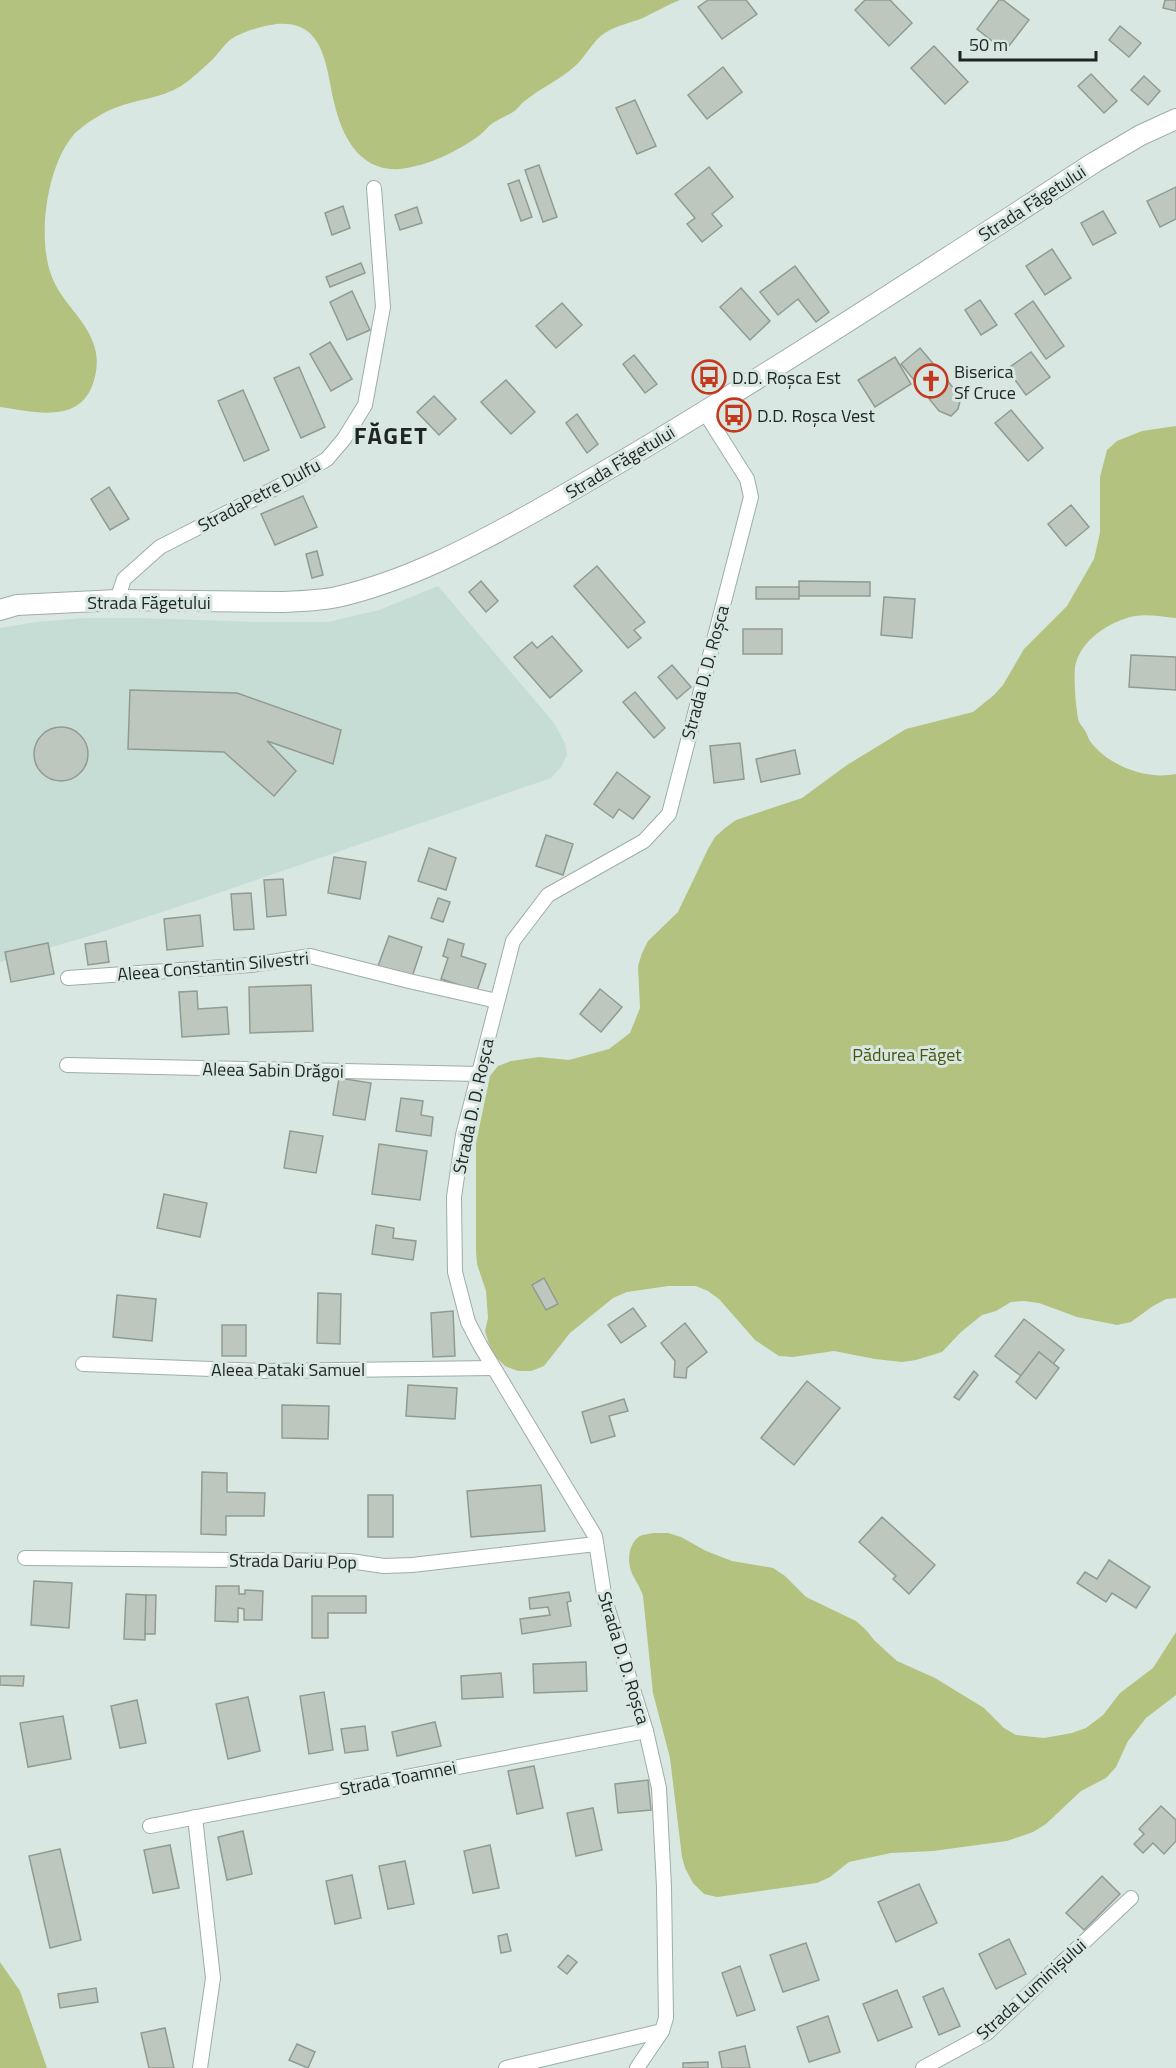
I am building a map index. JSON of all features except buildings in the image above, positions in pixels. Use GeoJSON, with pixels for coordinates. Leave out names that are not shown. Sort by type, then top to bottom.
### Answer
{"type":"FeatureCollection","features":[{"type":"Feature","properties":{"kind":"main road","name":"Strada Făgetului"},"geometry":{"type":"LineString","coordinates":[[0,610],[17,605],[117,600],[306,601],[334,598],[384,584],[424,568],[477,543],[604,472],[815,344],[1095,162],[1141,135],[1176,119]]}},
{"type":"Feature","properties":{"kind":"street","name":"StradaPetre Dulfu"},"geometry":{"type":"LineString","coordinates":[[117,600],[124,579],[160,546],[299,476],[327,459],[344,439],[365,405],[383,307],[374,188]]}},
{"type":"Feature","properties":{"kind":"street","name":"Strada D. D. Roșca"},"geometry":{"type":"LineString","coordinates":[[637,2068],[662,2031],[666,2018],[664,1887],[659,1788],[646,1731],[605,1600],[595,1536],[493,1368],[468,1322],[455,1272],[454,1197],[463,1135],[513,941],[548,895],[644,841],[669,814],[751,497],[747,479],[704,411]]}},
{"type":"Feature","properties":{"kind":"street","name":"Aleea Constantin Silvestri"},"geometry":{"type":"LineString","coordinates":[[68,978],[251,965],[310,956],[497,1000]]}},
{"type":"Feature","properties":{"kind":"street","name":"Aleea Sabin Drăgoi"},"geometry":{"type":"LineString","coordinates":[[67,1065],[478,1074]]}},
{"type":"Feature","properties":{"kind":"street","name":"Aleea Pataki Samuel"},"geometry":{"type":"LineString","coordinates":[[83,1364],[263,1371],[493,1368]]}},
{"type":"Feature","properties":{"kind":"street","name":"Strada Dariu Pop"},"geometry":{"type":"LineString","coordinates":[[25,1558],[350,1561],[384,1566],[412,1565],[596,1544]]}},
{"type":"Feature","properties":{"kind":"street","name":"Strada Toamnei"},"geometry":{"type":"LineString","coordinates":[[150,1826],[646,1731]]}},
{"type":"Feature","properties":{"kind":"street"},"geometry":{"type":"LineString","coordinates":[[195,1817],[213,1978],[200,2068]]}},
{"type":"Feature","properties":{"kind":"street","name":"Strada Luminișului"},"geometry":{"type":"LineString","coordinates":[[923,2068],[987,2033],[1131,1898]]}},
{"type":"Feature","properties":{"kind":"street"},"geometry":{"type":"LineString","coordinates":[[506,2068],[662,2031]]}},
{"type":"Feature","properties":{"kind":"shaded area"},"geometry":{"type":"Polygon","coordinates":[[[438,586],[554,723],[565,743],[567,755],[562,766],[551,778],[198,900],[83,938],[0,962],[0,628],[36,622],[86,618],[328,622],[379,610],[438,586]]]}},
{"type":"Feature","properties":{"kind":"green space"},"geometry":{"type":"Polygon","coordinates":[[[0,0],[680,0],[605,33],[596,40],[574,67],[524,101],[513,112],[491,124],[462,147],[421,165],[400,169],[386,168],[374,165],[355,150],[337,115],[320,48],[314,37],[305,29],[292,24],[266,26],[236,36],[181,86],[165,94],[112,109],[89,122],[72,137],[56,167],[47,205],[45,244],[47,262],[56,286],[92,340],[97,360],[96,370],[88,394],[79,404],[68,410],[42,413],[0,407],[0,0]]]}},
{"type":"Feature","properties":{"kind":"green space","name":"Pădurea Făget"},"geometry":{"type":"Polygon","coordinates":[[[1176,426],[1176,618],[1135,616],[1106,627],[1083,648],[1075,667],[1075,676],[1079,722],[1098,750],[1117,764],[1141,773],[1176,774],[1176,1298],[1166,1299],[1131,1322],[1117,1325],[1077,1317],[1039,1303],[1011,1302],[996,1311],[982,1315],[942,1352],[902,1362],[834,1351],[793,1357],[779,1356],[755,1340],[719,1299],[708,1291],[696,1286],[668,1286],[627,1292],[613,1298],[570,1333],[544,1366],[531,1371],[518,1371],[505,1366],[495,1356],[485,1331],[488,1318],[486,1291],[477,1264],[476,1251],[476,1143],[490,1076],[498,1066],[511,1061],[539,1057],[569,1060],[609,1049],[630,1033],[640,1008],[638,966],[642,953],[648,941],[678,912],[708,849],[715,837],[725,828],[736,820],[802,798],[847,765],[906,729],[973,712],[994,695],[1003,685],[1024,649],[1067,606],[1094,559],[1100,533],[1100,477],[1107,450],[1117,441],[1142,431],[1176,426]]]}},
{"type":"Feature","properties":{"kind":"green space"},"geometry":{"type":"Polygon","coordinates":[[[668,1533],[681,1537],[706,1551],[732,1561],[773,1568],[785,1576],[806,1597],[856,1621],[897,1661],[935,1678],[984,1708],[1004,1728],[1016,1735],[1044,1738],[1086,1728],[1103,1715],[1120,1693],[1153,1668],[1176,1632],[1176,1695],[1146,1718],[1128,1741],[1116,1767],[1106,1778],[1081,1791],[1046,1824],[1033,1832],[1007,1841],[933,1851],[891,1853],[849,1862],[830,1877],[817,1883],[717,1897],[704,1894],[693,1883],[682,1857],[670,1758],[653,1693],[643,1596],[630,1566],[629,1556],[633,1543],[640,1536],[668,1533]]]}},
{"type":"Feature","properties":{"kind":"green space"},"geometry":{"type":"Polygon","coordinates":[[[0,1962],[20,1991],[47,2068],[0,2068],[0,1962]]]}},
{"type":"Feature","properties":{"kind":"place","name":"D.D. Roșca Est"},"geometry":{"type":"Point","coordinates":[709,377]}},
{"type":"Feature","properties":{"kind":"place","name":"Biserica Sf Cruce"},"geometry":{"type":"Point","coordinates":[931,381]}},
{"type":"Feature","properties":{"kind":"place","name":"D.D. Roșca Vest"},"geometry":{"type":"Point","coordinates":[734,415]}},
{"type":"Feature","properties":{"kind":"district","name":"FĂGET"},"geometry":{"type":"Point","coordinates":[391,435]}}]}
